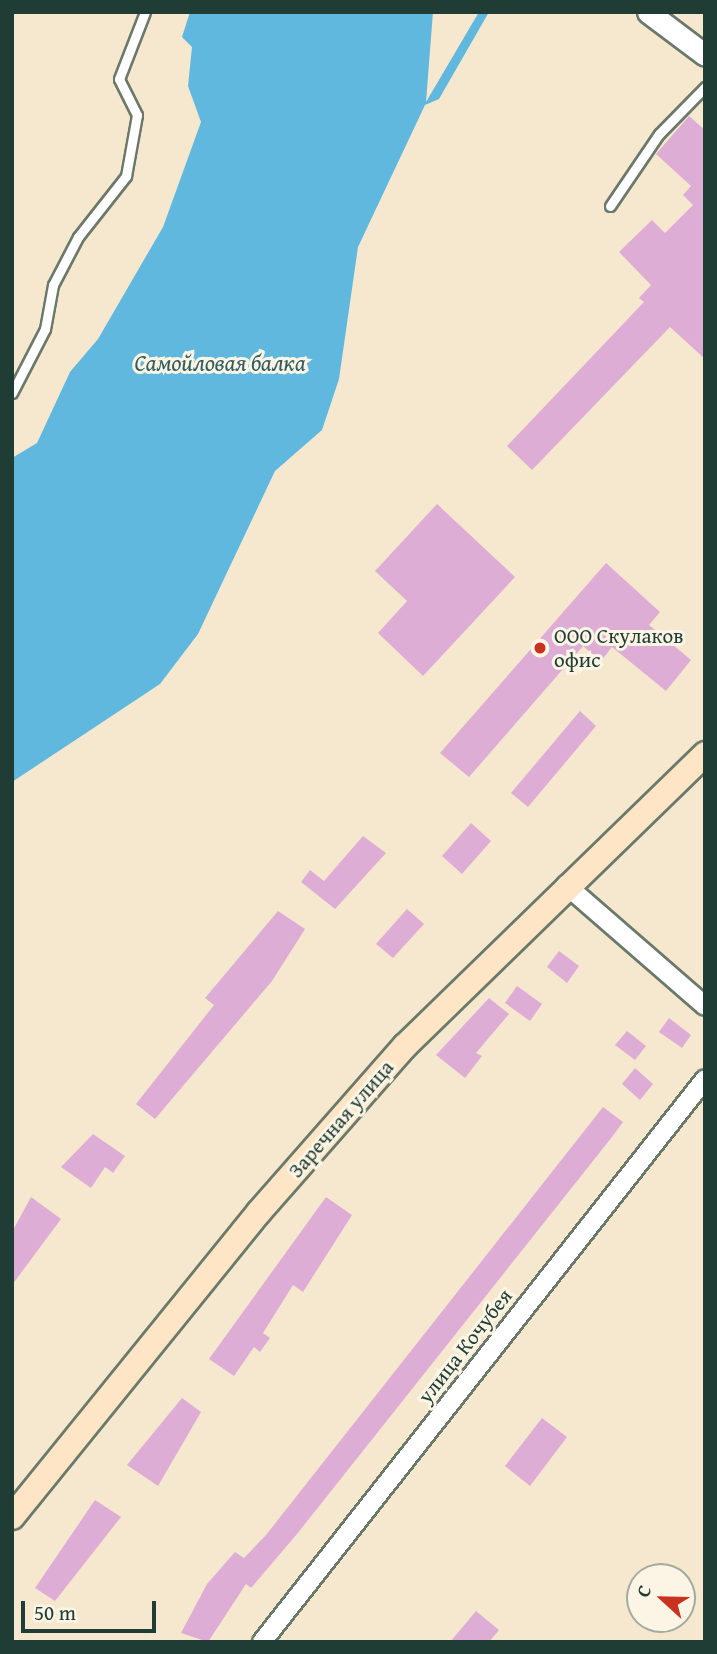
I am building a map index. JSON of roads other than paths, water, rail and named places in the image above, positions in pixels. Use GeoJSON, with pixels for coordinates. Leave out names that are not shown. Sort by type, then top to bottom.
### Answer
{"type":"FeatureCollection","features":[{"type":"Feature","properties":{"kind":"main road","name":"Заречная улица"},"geometry":{"type":"LineString","coordinates":[[12,1517],[259,1212],[405,1046],[566,885],[705,754]]}},
{"type":"Feature","properties":{"kind":"street"},"geometry":{"type":"LineString","coordinates":[[648,12],[705,55]]}},
{"type":"Feature","properties":{"kind":"street"},"geometry":{"type":"LineString","coordinates":[[566,885],[705,1006]]}},
{"type":"Feature","properties":{"kind":"street","name":"улица Кочубея"},"geometry":{"type":"LineString","coordinates":[[262,1642],[705,1079]]}},
{"type":"Feature","properties":{"kind":"lane"},"geometry":{"type":"LineString","coordinates":[[12,393],[45,328],[59,273],[125,176],[137,115],[119,79],[145,12]]}},
{"type":"Feature","properties":{"kind":"lane"},"geometry":{"type":"LineString","coordinates":[[610,206],[659,134],[705,87]]}},
{"type":"Feature","properties":{"kind":"water","name":"Самойловая балка"},"geometry":{"type":"Polygon","coordinates":[[[190,12],[433,12],[426,102],[479,12],[489,12],[439,99],[425,105],[358,247],[339,379],[322,430],[275,471],[198,634],[160,684],[12,782],[12,458],[37,443],[70,372],[98,339],[163,227],[201,122],[188,86],[192,47],[182,37],[190,12]]]}},
{"type":"Feature","properties":{"kind":"place","name":"ООО Скулаков офис"},"geometry":{"type":"Point","coordinates":[540,648]}}]}
